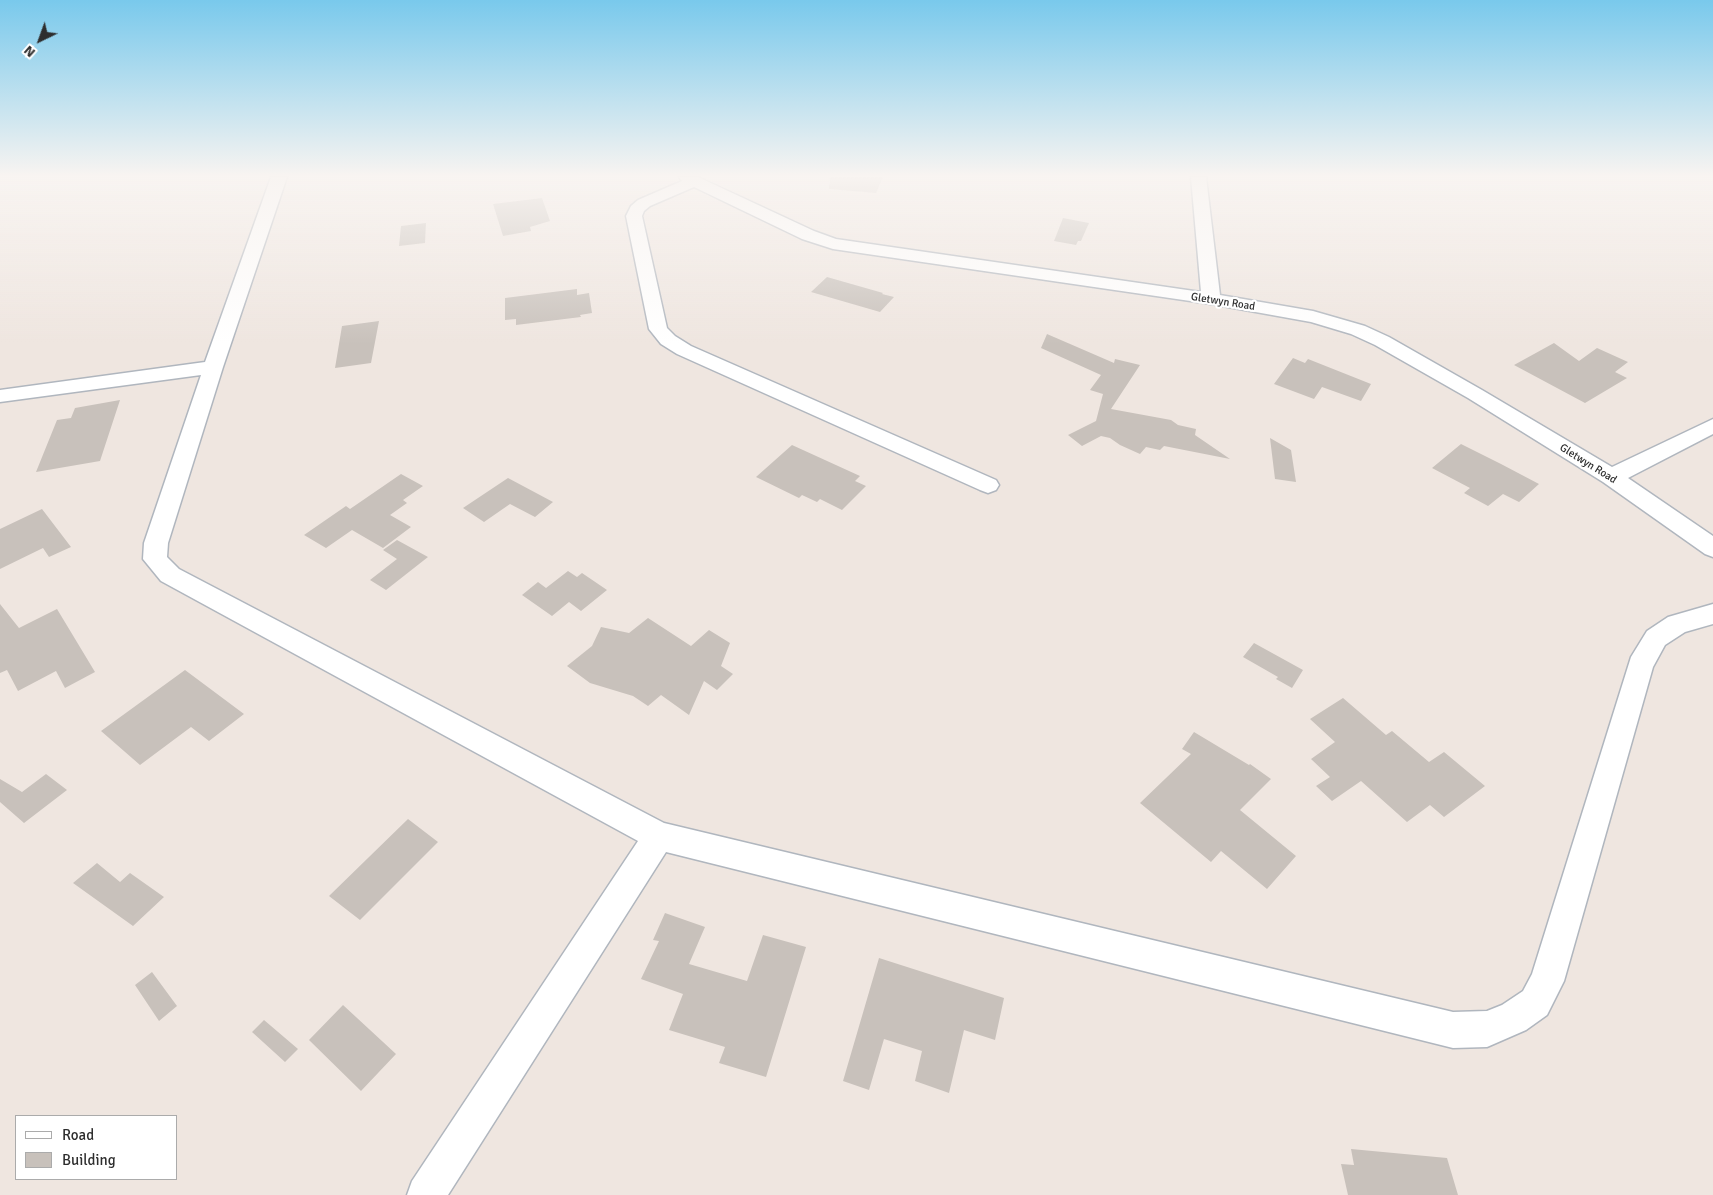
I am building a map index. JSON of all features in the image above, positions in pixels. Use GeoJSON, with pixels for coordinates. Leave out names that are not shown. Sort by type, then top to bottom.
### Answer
{"type":"FeatureCollection","features":[{"type":"Feature","properties":{"kind":"street"},"geometry":{"type":"LineString","coordinates":[[260,233],[213,366],[156,543],[156,559],[170,575],[659,836],[1453,1030],[1487,1029],[1514,1018],[1535,1003],[1547,981],[1640,665],[1656,638],[1678,624],[1713,614]]}},
{"type":"Feature","properties":{"kind":"street"},"geometry":{"type":"LineString","coordinates":[[638,233],[658,329],[668,340],[684,350],[988,484]]}},
{"type":"Feature","properties":{"kind":"street","name":"Gletwyn Road"},"geometry":{"type":"LineString","coordinates":[[801,233],[833,244],[1211,299],[1337,323],[1366,334],[1475,394],[1611,477],[1713,548]]}},
{"type":"Feature","properties":{"kind":"street"},"geometry":{"type":"LineString","coordinates":[[1204,233],[1211,299]]}},
{"type":"Feature","properties":{"kind":"street"},"geometry":{"type":"LineString","coordinates":[[0,396],[213,366]]}},
{"type":"Feature","properties":{"kind":"street"},"geometry":{"type":"LineString","coordinates":[[1611,477],[1713,426]]}},
{"type":"Feature","properties":{"kind":"street"},"geometry":{"type":"LineString","coordinates":[[426,1195],[659,836]]}},
{"type":"Feature","properties":{"kind":"building"},"geometry":{"type":"Polygon","coordinates":[[[400,233],[426,233],[425,243],[399,246],[400,233]]]}},
{"type":"Feature","properties":{"kind":"building"},"geometry":{"type":"Polygon","coordinates":[[[502,233],[521,233],[503,236],[502,233]]]}},
{"type":"Feature","properties":{"kind":"building"},"geometry":{"type":"Polygon","coordinates":[[[1057,233],[1085,233],[1081,241],[1078,241],[1076,245],[1054,241],[1057,233]]]}},
{"type":"Feature","properties":{"kind":"building"},"geometry":{"type":"Polygon","coordinates":[[[827,277],[894,297],[880,312],[811,292],[827,277]]]}},
{"type":"Feature","properties":{"kind":"building"},"geometry":{"type":"Polygon","coordinates":[[[577,289],[577,295],[589,293],[592,313],[580,315],[581,317],[516,325],[516,319],[505,320],[505,298],[577,289]]]}},
{"type":"Feature","properties":{"kind":"building"},"geometry":{"type":"Polygon","coordinates":[[[379,321],[371,363],[335,368],[342,326],[379,321]]]}},
{"type":"Feature","properties":{"kind":"building"},"geometry":{"type":"Polygon","coordinates":[[[1047,334],[1114,363],[1115,359],[1140,365],[1111,409],[1171,420],[1178,425],[1196,429],[1195,435],[1230,459],[1164,446],[1160,450],[1146,447],[1140,454],[1110,438],[1101,436],[1082,446],[1068,435],[1096,421],[1103,394],[1090,390],[1101,375],[1041,348],[1047,334]]]}},
{"type":"Feature","properties":{"kind":"building"},"geometry":{"type":"Polygon","coordinates":[[[1554,343],[1579,361],[1597,348],[1628,362],[1615,372],[1627,378],[1585,403],[1514,365],[1554,343]]]}},
{"type":"Feature","properties":{"kind":"building"},"geometry":{"type":"Polygon","coordinates":[[[1293,358],[1305,363],[1308,359],[1371,384],[1361,401],[1322,387],[1314,399],[1274,384],[1293,358]]]}},
{"type":"Feature","properties":{"kind":"building"},"geometry":{"type":"Polygon","coordinates":[[[120,400],[100,461],[36,472],[57,420],[71,418],[75,408],[120,400]]]}},
{"type":"Feature","properties":{"kind":"building"},"geometry":{"type":"Polygon","coordinates":[[[1270,438],[1291,450],[1296,482],[1275,479],[1270,438]]]}},
{"type":"Feature","properties":{"kind":"building"},"geometry":{"type":"Polygon","coordinates":[[[1461,444],[1539,484],[1519,502],[1503,494],[1488,506],[1464,493],[1470,488],[1432,468],[1461,444]]]}},
{"type":"Feature","properties":{"kind":"building"},"geometry":{"type":"Polygon","coordinates":[[[792,445],[860,476],[855,481],[866,486],[842,510],[820,499],[817,502],[802,495],[799,498],[756,477],[792,445]]]}},
{"type":"Feature","properties":{"kind":"building"},"geometry":{"type":"Polygon","coordinates":[[[401,474],[423,486],[403,500],[407,503],[390,515],[411,527],[383,548],[352,530],[326,548],[304,535],[346,506],[350,509],[401,474]]]}},
{"type":"Feature","properties":{"kind":"building"},"geometry":{"type":"Polygon","coordinates":[[[508,478],[553,502],[535,517],[510,504],[484,522],[463,508],[508,478]]]}},
{"type":"Feature","properties":{"kind":"building"},"geometry":{"type":"Polygon","coordinates":[[[42,509],[71,547],[49,557],[43,548],[0,569],[0,529],[42,509]]]}},
{"type":"Feature","properties":{"kind":"building"},"geometry":{"type":"Polygon","coordinates":[[[397,540],[428,557],[386,590],[370,580],[397,559],[383,550],[397,540]]]}},
{"type":"Feature","properties":{"kind":"building"},"geometry":{"type":"Polygon","coordinates":[[[568,571],[577,577],[582,573],[607,590],[581,611],[569,602],[552,616],[522,595],[538,582],[546,588],[568,571]]]}},
{"type":"Feature","properties":{"kind":"building"},"geometry":{"type":"Polygon","coordinates":[[[0,604],[19,628],[57,609],[95,672],[65,688],[56,671],[18,691],[7,670],[0,673],[0,604]]]}},
{"type":"Feature","properties":{"kind":"building"},"geometry":{"type":"Polygon","coordinates":[[[648,618],[691,646],[709,630],[730,643],[721,666],[733,674],[717,690],[704,681],[689,715],[661,695],[648,706],[633,696],[590,683],[567,666],[592,646],[601,627],[629,633],[648,618]]]}},
{"type":"Feature","properties":{"kind":"building"},"geometry":{"type":"Polygon","coordinates":[[[1254,643],[1303,670],[1292,688],[1276,679],[1278,677],[1243,657],[1254,643]]]}},
{"type":"Feature","properties":{"kind":"building"},"geometry":{"type":"Polygon","coordinates":[[[185,670],[244,714],[209,741],[191,727],[140,765],[101,731],[185,670]]]}},
{"type":"Feature","properties":{"kind":"building"},"geometry":{"type":"Polygon","coordinates":[[[1343,698],[1386,735],[1392,731],[1429,762],[1444,752],[1485,786],[1444,817],[1430,805],[1407,822],[1361,781],[1332,801],[1316,786],[1330,777],[1311,759],[1335,742],[1310,719],[1343,698]]]}},
{"type":"Feature","properties":{"kind":"building"},"geometry":{"type":"Polygon","coordinates":[[[1194,732],[1250,764],[1271,779],[1240,810],[1296,856],[1267,889],[1221,851],[1211,862],[1140,803],[1191,754],[1182,749],[1194,732]]]}},
{"type":"Feature","properties":{"kind":"building"},"geometry":{"type":"Polygon","coordinates":[[[46,774],[67,790],[24,823],[0,802],[0,779],[22,792],[46,774]]]}},
{"type":"Feature","properties":{"kind":"building"},"geometry":{"type":"Polygon","coordinates":[[[408,819],[438,842],[360,920],[329,896],[408,819]]]}},
{"type":"Feature","properties":{"kind":"building"},"geometry":{"type":"Polygon","coordinates":[[[97,863],[120,882],[130,873],[164,897],[133,926],[73,883],[97,863]]]}},
{"type":"Feature","properties":{"kind":"building"},"geometry":{"type":"Polygon","coordinates":[[[665,913],[705,927],[689,964],[747,981],[763,935],[806,947],[766,1077],[719,1063],[725,1047],[669,1030],[683,994],[641,979],[659,941],[653,940],[665,913]]]}},
{"type":"Feature","properties":{"kind":"building"},"geometry":{"type":"Polygon","coordinates":[[[879,958],[1004,998],[995,1040],[964,1030],[949,1093],[915,1081],[922,1051],[884,1039],[869,1090],[843,1081],[879,958]]]}},
{"type":"Feature","properties":{"kind":"building"},"geometry":{"type":"Polygon","coordinates":[[[152,972],[177,1006],[159,1021],[135,985],[152,972]]]}},
{"type":"Feature","properties":{"kind":"building"},"geometry":{"type":"Polygon","coordinates":[[[343,1005],[396,1054],[361,1091],[309,1040],[343,1005]]]}},
{"type":"Feature","properties":{"kind":"building"},"geometry":{"type":"Polygon","coordinates":[[[264,1020],[298,1049],[285,1062],[252,1032],[264,1020]]]}},
{"type":"Feature","properties":{"kind":"building"},"geometry":{"type":"Polygon","coordinates":[[[1351,1149],[1447,1158],[1458,1195],[1348,1195],[1341,1164],[1354,1165],[1351,1149]]]}}]}
